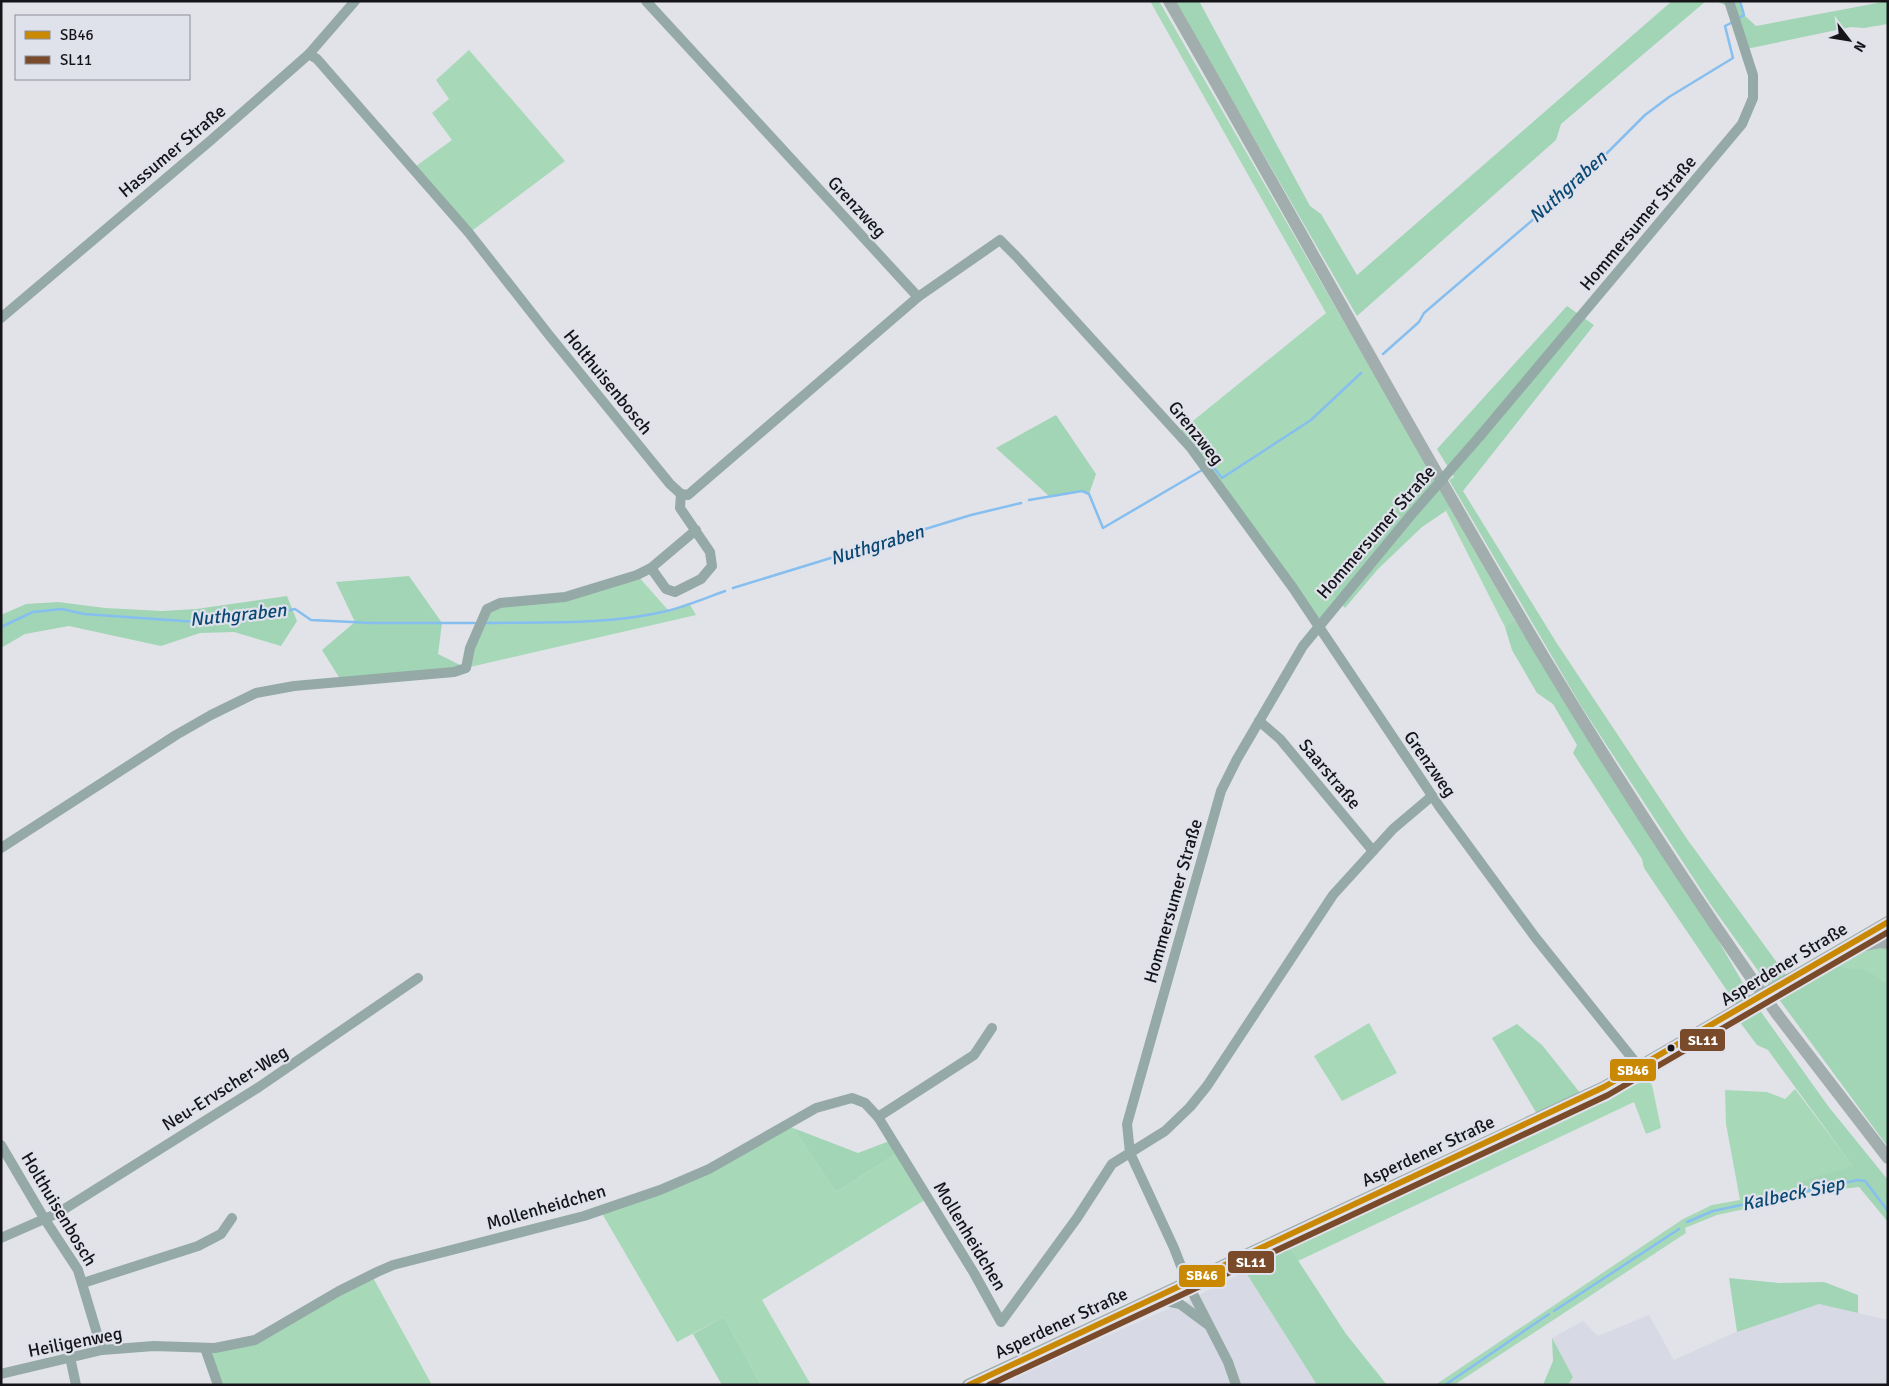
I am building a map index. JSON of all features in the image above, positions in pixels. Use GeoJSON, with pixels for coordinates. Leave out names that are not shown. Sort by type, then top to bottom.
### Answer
{"type":"FeatureCollection","features":[{"type":"Feature","properties":{"kind":"main road"},"geometry":{"type":"LineString","coordinates":[[1169,1],[1468,528],[1544,657],[1656,836],[1754,982],[1888,1158]]}},
{"type":"Feature","properties":{"kind":"main road","name":"Asperdener Straße"},"geometry":{"type":"LineString","coordinates":[[968,1385],[1156,1299],[1564,1107],[1640,1068],[1888,922]]}},
{"type":"Feature","properties":{"kind":"main road"},"geometry":{"type":"LineString","coordinates":[[1840,951],[1870,943],[1888,943]]}},
{"type":"Feature","properties":{"kind":"street","name":"Hassumer Straße"},"geometry":{"type":"LineString","coordinates":[[1,318],[210,141],[308,54],[355,1]]}},
{"type":"Feature","properties":{"kind":"street","name":"Grenzweg"},"geometry":{"type":"LineString","coordinates":[[646,1],[918,297],[1000,240],[1191,448],[1293,588],[1316,627],[1432,796],[1532,933],[1640,1068]]}},
{"type":"Feature","properties":{"kind":"street","name":"Hommersumer Straße"},"geometry":{"type":"LineString","coordinates":[[1236,1385],[1228,1362],[1188,1284],[1174,1248],[1130,1153],[1127,1124],[1221,792],[1259,721],[1316,627],[1480,436],[1742,124],[1753,98],[1753,75],[1729,1]]}},
{"type":"Feature","properties":{"kind":"street","name":"Holthuisenbosch"},"geometry":{"type":"LineString","coordinates":[[308,54],[317,59],[469,233],[670,484],[681,494]]}},
{"type":"Feature","properties":{"kind":"street"},"geometry":{"type":"LineString","coordinates":[[651,568],[666,589],[675,592],[707,575],[712,566],[710,552],[680,508],[681,494],[688,495],[918,297]]}},
{"type":"Feature","properties":{"kind":"street"},"geometry":{"type":"LineString","coordinates":[[1,848],[176,735],[256,693],[294,686],[454,672],[466,668],[470,648],[487,609],[500,604],[566,597],[637,575],[651,568],[696,530]]}},
{"type":"Feature","properties":{"kind":"street","name":"Saarstraße"},"geometry":{"type":"LineString","coordinates":[[1259,721],[1280,739],[1373,851]]}},
{"type":"Feature","properties":{"kind":"street"},"geometry":{"type":"LineString","coordinates":[[1130,1153],[1165,1131],[1190,1107],[1207,1086],[1308,931],[1334,895],[1393,830],[1432,796]]}},
{"type":"Feature","properties":{"kind":"street","name":"Neu-Ervscher-Weg"},"geometry":{"type":"LineString","coordinates":[[1,1238],[58,1213],[259,1086],[418,978]]}},
{"type":"Feature","properties":{"kind":"street"},"geometry":{"type":"LineString","coordinates":[[878,1117],[974,1055],[992,1028]]}},
{"type":"Feature","properties":{"kind":"street","name":"Mollenheidchen"},"geometry":{"type":"LineString","coordinates":[[210,1348],[255,1340],[339,1291],[393,1265],[584,1216],[660,1190],[709,1169],[816,1108],[852,1098],[865,1103],[878,1117],[974,1273],[1001,1322],[1077,1218],[1112,1164],[1130,1153]]}},
{"type":"Feature","properties":{"kind":"street","name":"Holthuisenbosch"},"geometry":{"type":"LineString","coordinates":[[1,1145],[44,1218],[78,1270],[102,1350]]}},
{"type":"Feature","properties":{"kind":"street"},"geometry":{"type":"LineString","coordinates":[[83,1283],[198,1246],[221,1234],[232,1218]]}},
{"type":"Feature","properties":{"kind":"street"},"geometry":{"type":"LineString","coordinates":[[1156,1299],[1180,1304],[1210,1326]]}},
{"type":"Feature","properties":{"kind":"street","name":"Heiligenweg"},"geometry":{"type":"LineString","coordinates":[[1,1374],[102,1350],[154,1346],[210,1348]]}},
{"type":"Feature","properties":{"kind":"street"},"geometry":{"type":"LineString","coordinates":[[210,1348],[218,1385]]}},
{"type":"Feature","properties":{"kind":"street"},"geometry":{"type":"LineString","coordinates":[[70,1357],[76,1385]]}},
{"type":"Feature","properties":{"kind":"shaded area"},"geometry":{"type":"Polygon","coordinates":[[[1245,1271],[1317,1385],[995,1385],[1195,1297],[1245,1271]]]}},
{"type":"Feature","properties":{"kind":"shaded area"},"geometry":{"type":"Polygon","coordinates":[[[1819,1304],[1888,1320],[1888,1385],[1568,1385],[1572,1377],[1552,1338],[1583,1321],[1598,1336],[1649,1315],[1674,1360],[1747,1327],[1819,1304]]]}},
{"type":"Feature","properties":{"kind":"green space"},"geometry":{"type":"Polygon","coordinates":[[[1150,1],[1159,1],[1427,466],[1406,487],[1331,591],[1339,600],[1316,627],[1178,433],[1326,313],[1150,1]]]}},
{"type":"Feature","properties":{"kind":"green space"},"geometry":{"type":"Polygon","coordinates":[[[1175,1],[1199,1],[1310,206],[1321,214],[1357,275],[1672,1],[1706,1],[1561,124],[1556,140],[1357,316],[1175,1]]]}},
{"type":"Feature","properties":{"kind":"green space"},"geometry":{"type":"Polygon","coordinates":[[[1716,1],[1740,1],[1744,15],[1756,26],[1888,1],[1888,24],[1864,28],[1851,27],[1746,49],[1729,7],[1716,1]]]}},
{"type":"Feature","properties":{"kind":"green space"},"geometry":{"type":"Polygon","coordinates":[[[469,50],[565,161],[469,233],[412,169],[452,140],[432,113],[449,99],[436,80],[469,50]]]}},
{"type":"Feature","properties":{"kind":"green space"},"geometry":{"type":"Polygon","coordinates":[[[1567,306],[1594,325],[1463,491],[1556,642],[1687,839],[1786,975],[1769,986],[1711,905],[1581,706],[1449,480],[1454,477],[1437,449],[1567,306]]]}},
{"type":"Feature","properties":{"kind":"green space"},"geometry":{"type":"Polygon","coordinates":[[[1056,415],[1096,474],[1089,494],[1082,491],[1049,496],[996,448],[1056,415]]]}},
{"type":"Feature","properties":{"kind":"green space"},"geometry":{"type":"Polygon","coordinates":[[[1427,466],[1450,508],[1422,527],[1378,569],[1345,608],[1330,591],[1406,487],[1427,466]]]}},
{"type":"Feature","properties":{"kind":"green space"},"geometry":{"type":"Polygon","coordinates":[[[1450,508],[1514,619],[1505,627],[1446,511],[1450,508]]]}},
{"type":"Feature","properties":{"kind":"green space"},"geometry":{"type":"Polygon","coordinates":[[[637,575],[668,610],[689,603],[696,615],[466,668],[487,609],[565,597],[637,575]]]}},
{"type":"Feature","properties":{"kind":"green space"},"geometry":{"type":"Polygon","coordinates":[[[409,576],[442,623],[438,654],[466,668],[342,682],[322,650],[355,622],[336,582],[409,576]]]}},
{"type":"Feature","properties":{"kind":"green space"},"geometry":{"type":"Polygon","coordinates":[[[287,596],[297,621],[281,646],[234,632],[200,633],[161,646],[69,626],[25,634],[1,648],[1,615],[26,604],[58,602],[105,608],[162,611],[196,609],[287,596]]]}},
{"type":"Feature","properties":{"kind":"green space"},"geometry":{"type":"Polygon","coordinates":[[[1514,619],[1711,928],[1751,997],[1736,1004],[1644,868],[1642,859],[1573,753],[1577,745],[1553,704],[1537,693],[1512,650],[1505,627],[1514,619]]]}},
{"type":"Feature","properties":{"kind":"green space"},"geometry":{"type":"Polygon","coordinates":[[[1888,945],[1888,983],[1870,974],[1842,967],[1819,973],[1778,998],[1776,995],[1855,951],[1888,945]]]}},
{"type":"Feature","properties":{"kind":"green space"},"geometry":{"type":"Polygon","coordinates":[[[1835,966],[1865,970],[1888,983],[1888,1147],[1778,998],[1835,966]]]}},
{"type":"Feature","properties":{"kind":"green space"},"geometry":{"type":"Polygon","coordinates":[[[1759,1009],[1828,1106],[1888,1180],[1888,1222],[1859,1187],[1799,1194],[1797,1182],[1853,1166],[1768,1050],[1757,1045],[1739,1021],[1759,1009]]]}},
{"type":"Feature","properties":{"kind":"green space"},"geometry":{"type":"Polygon","coordinates":[[[1369,1023],[1397,1073],[1342,1101],[1314,1056],[1369,1023]]]}},
{"type":"Feature","properties":{"kind":"green space"},"geometry":{"type":"Polygon","coordinates":[[[1517,1024],[1542,1045],[1581,1094],[1537,1114],[1492,1038],[1517,1024]]]}},
{"type":"Feature","properties":{"kind":"green space"},"geometry":{"type":"Polygon","coordinates":[[[1646,1077],[1652,1085],[1661,1128],[1646,1134],[1634,1102],[1298,1261],[1290,1248],[1468,1161],[1562,1118],[1608,1101],[1646,1077]]]}},
{"type":"Feature","properties":{"kind":"green space"},"geometry":{"type":"Polygon","coordinates":[[[1795,1089],[1854,1167],[1797,1182],[1799,1194],[1796,1198],[1717,1215],[1685,1228],[1686,1233],[1454,1385],[1435,1385],[1683,1219],[1712,1205],[1740,1200],[1726,1124],[1725,1090],[1767,1092],[1785,1099],[1795,1089]]]}},
{"type":"Feature","properties":{"kind":"green space"},"geometry":{"type":"Polygon","coordinates":[[[785,1126],[793,1128],[836,1192],[899,1152],[928,1198],[762,1300],[811,1385],[761,1385],[724,1317],[677,1342],[600,1210],[660,1190],[785,1126]]]}},
{"type":"Feature","properties":{"kind":"green space"},"geometry":{"type":"Polygon","coordinates":[[[793,1128],[858,1153],[892,1140],[899,1152],[836,1192],[793,1128]]]}},
{"type":"Feature","properties":{"kind":"green space"},"geometry":{"type":"Polygon","coordinates":[[[1290,1248],[1346,1334],[1387,1385],[1317,1385],[1245,1271],[1290,1248]]]}},
{"type":"Feature","properties":{"kind":"green space"},"geometry":{"type":"Polygon","coordinates":[[[371,1274],[432,1385],[218,1385],[205,1348],[255,1340],[371,1274]]]}},
{"type":"Feature","properties":{"kind":"green space"},"geometry":{"type":"Polygon","coordinates":[[[1729,1278],[1779,1283],[1824,1282],[1858,1295],[1858,1313],[1819,1304],[1737,1332],[1729,1278]]]}},
{"type":"Feature","properties":{"kind":"green space"},"geometry":{"type":"Polygon","coordinates":[[[724,1317],[761,1385],[722,1385],[693,1334],[724,1317]]]}},
{"type":"Feature","properties":{"kind":"green space"},"geometry":{"type":"Polygon","coordinates":[[[1552,1338],[1573,1377],[1568,1385],[1543,1385],[1553,1361],[1552,1338]]]}},
{"type":"Feature","properties":{"kind":"waterway","name":"Nuthgraben"},"geometry":{"type":"LineString","coordinates":[[1739,18],[1744,15],[1740,1]]}},
{"type":"Feature","properties":{"kind":"waterway","name":"Nuthgraben"},"geometry":{"type":"LineString","coordinates":[[1383,354],[1419,322],[1424,313],[1584,176],[1645,115],[1669,97],[1733,58],[1725,26],[1731,23]]}},
{"type":"Feature","properties":{"kind":"waterway","name":"Nuthgraben"},"geometry":{"type":"LineString","coordinates":[[1208,466],[1211,464],[1222,478],[1311,420],[1361,373]]}},
{"type":"Feature","properties":{"kind":"waterway","name":"Nuthgraben"},"geometry":{"type":"LineString","coordinates":[[1029,500],[1082,491],[1089,494],[1103,528],[1202,470]]}},
{"type":"Feature","properties":{"kind":"waterway","name":"Nuthgraben"},"geometry":{"type":"LineString","coordinates":[[733,588],[971,515],[1021,503]]}},
{"type":"Feature","properties":{"kind":"waterway","name":"Nuthgraben"},"geometry":{"type":"LineString","coordinates":[[485,623],[576,622],[622,619],[667,611],[725,591]]}},
{"type":"Feature","properties":{"kind":"waterway","name":"Nuthgraben"},"geometry":{"type":"LineString","coordinates":[[1,627],[33,612],[62,609],[84,614],[197,622],[216,618],[254,617],[295,609],[311,620],[372,623],[475,623]]}},
{"type":"Feature","properties":{"kind":"waterway","name":"Kalbeck Siep"},"geometry":{"type":"LineString","coordinates":[[1687,1222],[1713,1211],[1858,1180],[1865,1181],[1888,1211]]}},
{"type":"Feature","properties":{"kind":"waterway","name":"Kalbeck Siep"},"geometry":{"type":"LineString","coordinates":[[1554,1311],[1679,1229]]}},
{"type":"Feature","properties":{"kind":"waterway","name":"Kalbeck Siep"},"geometry":{"type":"LineString","coordinates":[[1445,1385],[1549,1314]]}},
{"type":"Feature","properties":{"kind":"transit line","name":"SB46"},"geometry":{"type":"LineString","coordinates":[[969,1385],[1604,1087],[1888,922]]}},
{"type":"Feature","properties":{"kind":"transit line","name":"SL11"},"geometry":{"type":"LineString","coordinates":[[989,1385],[1608,1095],[1888,932]]}}]}
